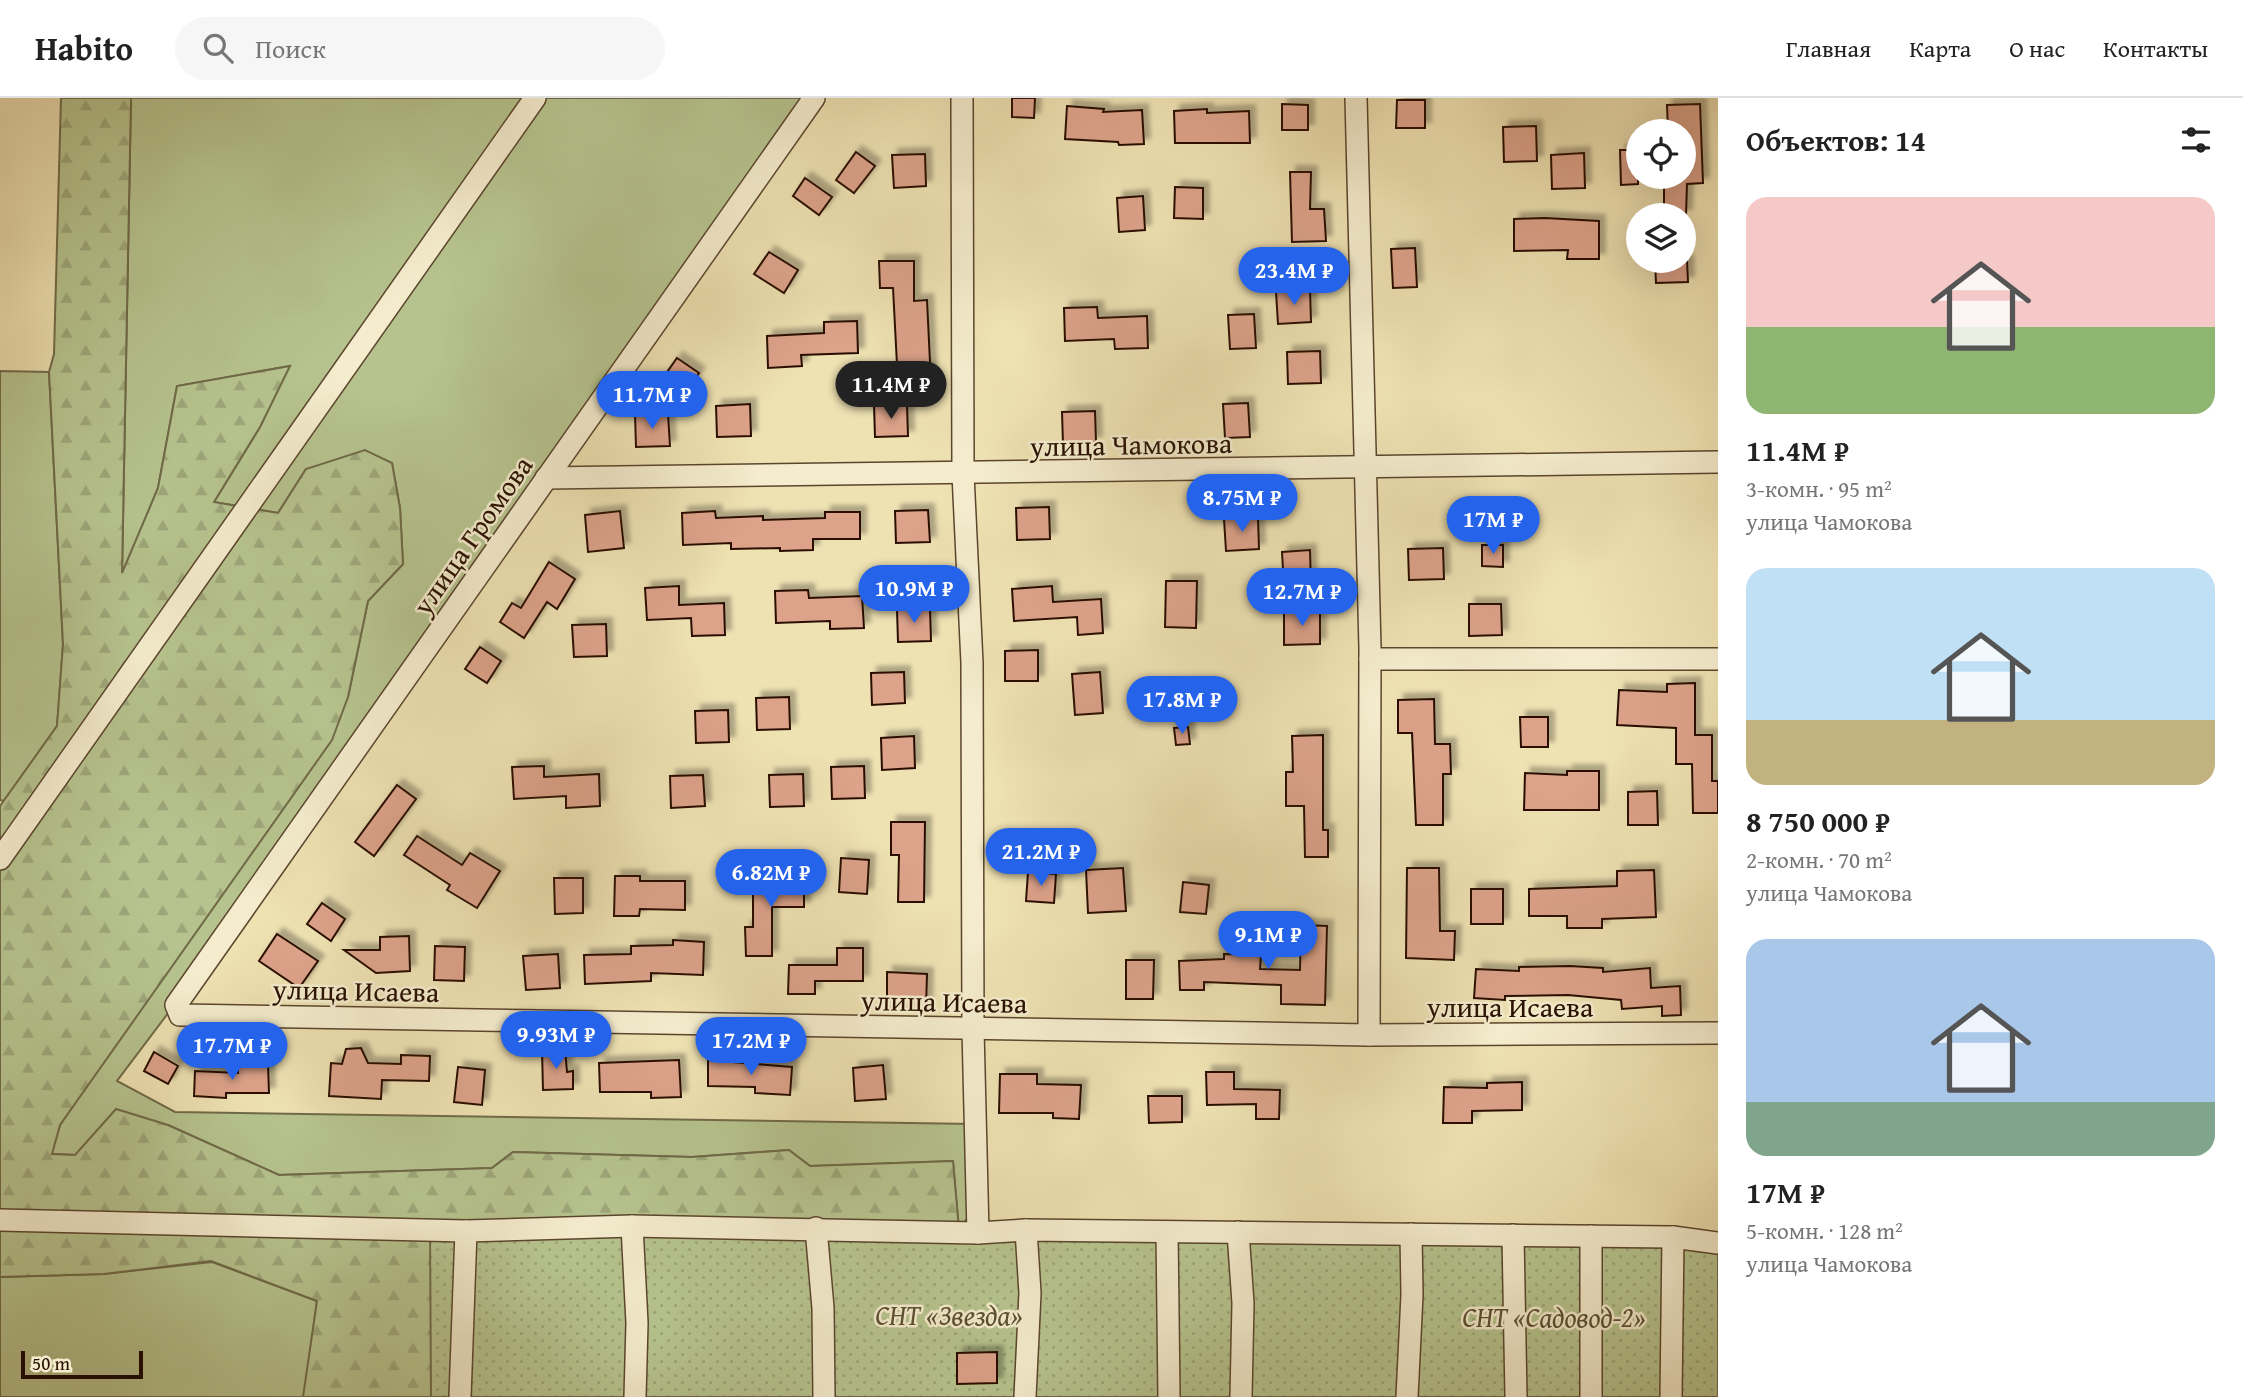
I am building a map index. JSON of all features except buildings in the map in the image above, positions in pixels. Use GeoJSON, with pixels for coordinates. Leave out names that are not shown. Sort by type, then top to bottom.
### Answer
{"type":"FeatureCollection","features":[{"type":"Feature","properties":{"kind":"street"},"geometry":{"type":"LineString","coordinates":[[0,859],[535,98]]}},
{"type":"Feature","properties":{"kind":"street","name":"улица Громова"},"geometry":{"type":"LineString","coordinates":[[176,1005],[814,98]]}},
{"type":"Feature","properties":{"kind":"street"},"geometry":{"type":"LineString","coordinates":[[962,98],[963,474],[972,676],[973,1030],[978,1233]]}},
{"type":"Feature","properties":{"kind":"street"},"geometry":{"type":"LineString","coordinates":[[1356,98],[1363,468],[1370,659],[1369,1035]]}},
{"type":"Feature","properties":{"kind":"street","name":"улица Чамокова"},"geometry":{"type":"LineString","coordinates":[[546,478],[1718,462]]}},
{"type":"Feature","properties":{"kind":"street"},"geometry":{"type":"LineString","coordinates":[[1370,659],[1718,659]]}},
{"type":"Feature","properties":{"kind":"street","name":"улица Исаева"},"geometry":{"type":"LineString","coordinates":[[176,1005],[180,1015],[973,1030],[1369,1035],[1718,1033]]}},
{"type":"Feature","properties":{"kind":"street"},"geometry":{"type":"LineString","coordinates":[[0,1220],[466,1231],[632,1226],[978,1233],[1026,1230],[1673,1237],[1718,1243]]}},
{"type":"Feature","properties":{"kind":"street"},"geometry":{"type":"LineString","coordinates":[[632,1226],[638,1323],[635,1397]]}},
{"type":"Feature","properties":{"kind":"street"},"geometry":{"type":"LineString","coordinates":[[816,1228],[823,1308],[824,1397]]}},
{"type":"Feature","properties":{"kind":"street"},"geometry":{"type":"LineString","coordinates":[[1025,1397],[1030,1293],[1026,1230]]}},
{"type":"Feature","properties":{"kind":"street"},"geometry":{"type":"LineString","coordinates":[[460,1397],[466,1231]]}},
{"type":"Feature","properties":{"kind":"street"},"geometry":{"type":"LineString","coordinates":[[1167,1232],[1169,1397]]}},
{"type":"Feature","properties":{"kind":"street"},"geometry":{"type":"LineString","coordinates":[[1238,1232],[1242,1303],[1241,1397]]}},
{"type":"Feature","properties":{"kind":"street"},"geometry":{"type":"LineString","coordinates":[[1407,1397],[1412,1295],[1411,1234]]}},
{"type":"Feature","properties":{"kind":"street"},"geometry":{"type":"LineString","coordinates":[[1513,1235],[1516,1397]]}},
{"type":"Feature","properties":{"kind":"street"},"geometry":{"type":"LineString","coordinates":[[1591,1236],[1591,1397]]}},
{"type":"Feature","properties":{"kind":"street"},"geometry":{"type":"LineString","coordinates":[[1671,1397],[1673,1237]]}},
{"type":"Feature","properties":{"kind":"green space"},"geometry":{"type":"Polygon","coordinates":[[[61,98],[131,98],[122,573],[158,488],[177,386],[290,366],[260,427],[214,502],[278,513],[306,469],[365,450],[392,463],[400,508],[403,564],[368,601],[348,697],[332,740],[60,1125],[52,1154],[75,1155],[116,1109],[168,1125],[279,1175],[492,1168],[513,1152],[692,1157],[789,1150],[810,1166],[953,1161],[959,1230],[0,1215],[0,806],[57,726],[63,644],[49,372],[54,354],[61,98]]]}},
{"type":"Feature","properties":{"kind":"green space"},"geometry":{"type":"Polygon","coordinates":[[[131,98],[818,98],[388,721],[117,1081],[175,1112],[974,1124],[972,1211],[959,1230],[953,1161],[810,1166],[789,1150],[692,1157],[513,1152],[492,1168],[279,1175],[168,1125],[75,1155],[51,1154],[60,1125],[348,697],[368,601],[403,564],[400,508],[392,463],[306,469],[278,513],[214,502],[260,427],[289,366],[177,386],[158,488],[122,576],[131,98]]]}},
{"type":"Feature","properties":{"kind":"green space"},"geometry":{"type":"Polygon","coordinates":[[[0,371],[49,372],[63,644],[57,726],[4,801],[0,800],[0,371]]]}},
{"type":"Feature","properties":{"kind":"green space"},"geometry":{"type":"Polygon","coordinates":[[[0,1227],[439,1235],[440,1397],[303,1397],[317,1301],[211,1261],[104,1274],[0,1277],[0,1227]]]}},
{"type":"Feature","properties":{"kind":"green space","name":"СНТ «Звезда»"},"geometry":{"type":"Polygon","coordinates":[[[430,1232],[1718,1239],[1718,1397],[431,1397],[430,1232]]]}},
{"type":"Feature","properties":{"kind":"green space"},"geometry":{"type":"Polygon","coordinates":[[[212,1262],[317,1301],[304,1397],[0,1397],[0,1277],[103,1274],[212,1262]]]}},
{"type":"Feature","properties":{"kind":"park label","name":"СНТ «Садовод-2»"},"geometry":{"type":"Point","coordinates":[1554,1316]}}]}
